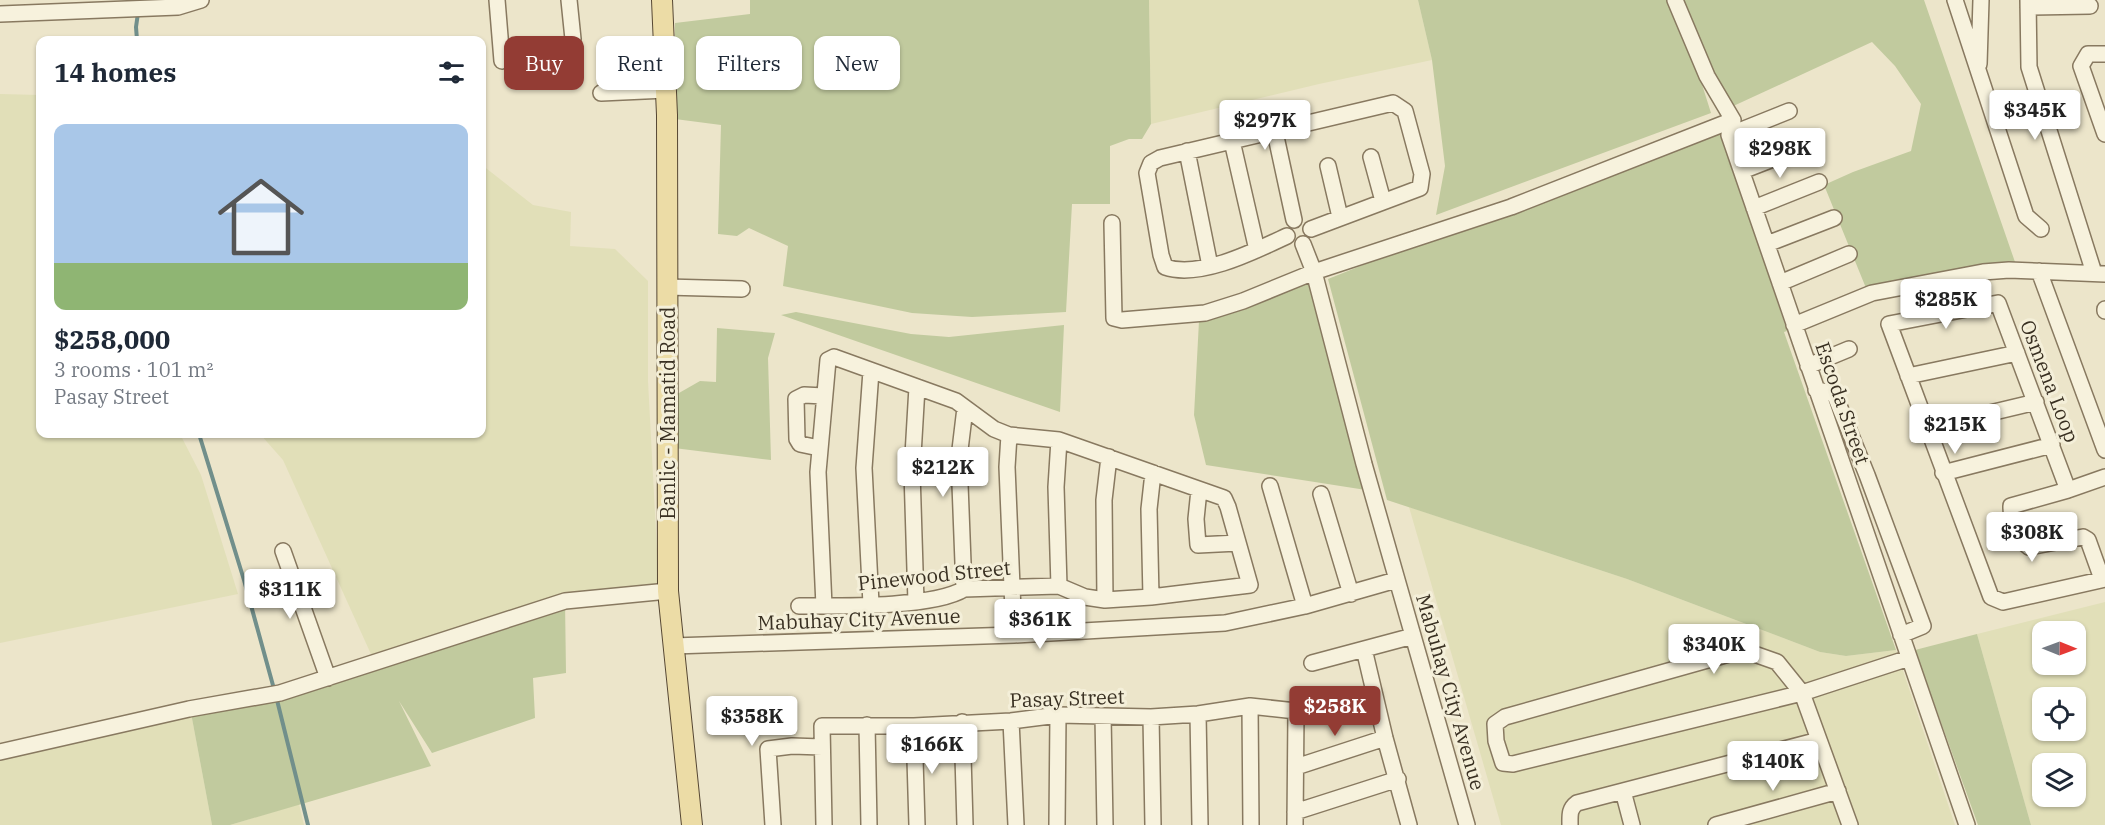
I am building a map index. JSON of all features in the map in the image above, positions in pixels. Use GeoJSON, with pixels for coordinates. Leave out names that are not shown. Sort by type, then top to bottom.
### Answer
{"type":"FeatureCollection","features":[{"type":"Feature","properties":{"kind":"main road","name":"Banlic - Mamatid Road"},"geometry":{"type":"LineString","coordinates":[[662,0],[664,36]]}},
{"type":"Feature","properties":{"kind":"main road","name":"Banlic - Mamatid Road"},"geometry":{"type":"LineString","coordinates":[[666,90],[668,591],[692,825]]}},
{"type":"Feature","properties":{"kind":"street"},"geometry":{"type":"LineString","coordinates":[[0,14],[178,7],[201,0]]}},
{"type":"Feature","properties":{"kind":"street"},"geometry":{"type":"LineString","coordinates":[[497,0],[502,61]]}},
{"type":"Feature","properties":{"kind":"street"},"geometry":{"type":"LineString","coordinates":[[569,0],[573,36]]}},
{"type":"Feature","properties":{"kind":"street","name":"Escoda Street"},"geometry":{"type":"LineString","coordinates":[[1675,0],[1731,127],[1754,208],[1967,825]]}},
{"type":"Feature","properties":{"kind":"street"},"geometry":{"type":"LineString","coordinates":[[1955,0],[1979,79],[2026,216],[2041,229]]}},
{"type":"Feature","properties":{"kind":"street"},"geometry":{"type":"LineString","coordinates":[[1979,79],[1981,0]]}},
{"type":"Feature","properties":{"kind":"street"},"geometry":{"type":"LineString","coordinates":[[1794,325],[1872,293],[1983,272],[2009,270],[2099,274],[2030,67],[2028,3],[2095,3]]}},
{"type":"Feature","properties":{"kind":"street"},"geometry":{"type":"LineString","coordinates":[[2105,54],[2088,54],[2081,66],[2099,101],[2105,134]]}},
{"type":"Feature","properties":{"kind":"street"},"geometry":{"type":"LineString","coordinates":[[601,93],[666,90]]}},
{"type":"Feature","properties":{"kind":"street"},"geometry":{"type":"LineString","coordinates":[[1287,236],[1257,250],[1210,266],[1177,271],[1166,267],[1161,255],[1147,173],[1151,163],[1160,158],[1187,151],[1393,103],[1405,111],[1422,174],[1420,188],[1311,228]]}},
{"type":"Feature","properties":{"kind":"street"},"geometry":{"type":"LineString","coordinates":[[1112,223],[1114,318],[1122,320],[1204,313],[1243,301],[1314,272],[1511,207],[1731,127],[1789,111]]}},
{"type":"Feature","properties":{"kind":"street"},"geometry":{"type":"LineString","coordinates":[[1275,132],[1294,220]]}},
{"type":"Feature","properties":{"kind":"street"},"geometry":{"type":"LineString","coordinates":[[1232,141],[1257,250]]}},
{"type":"Feature","properties":{"kind":"street"},"geometry":{"type":"LineString","coordinates":[[1742,171],[1804,147]]}},
{"type":"Feature","properties":{"kind":"street"},"geometry":{"type":"LineString","coordinates":[[1187,151],[1210,266]]}},
{"type":"Feature","properties":{"kind":"street"},"geometry":{"type":"LineString","coordinates":[[1371,157],[1383,201]]}},
{"type":"Feature","properties":{"kind":"street"},"geometry":{"type":"LineString","coordinates":[[1328,166],[1340,217]]}},
{"type":"Feature","properties":{"kind":"street"},"geometry":{"type":"LineString","coordinates":[[1754,208],[1819,182]]}},
{"type":"Feature","properties":{"kind":"street"},"geometry":{"type":"LineString","coordinates":[[1767,244],[1834,218]]}},
{"type":"Feature","properties":{"kind":"street"},"geometry":{"type":"LineString","coordinates":[[1294,220],[1304,221],[1311,228]]}},
{"type":"Feature","properties":{"kind":"street"},"geometry":{"type":"LineString","coordinates":[[1294,220],[1288,227],[1287,236],[1293,243],[1303,244],[1310,238],[1311,228]]}},
{"type":"Feature","properties":{"kind":"street"},"geometry":{"type":"LineString","coordinates":[[1303,244],[1314,272],[1396,580]]}},
{"type":"Feature","properties":{"kind":"street"},"geometry":{"type":"LineString","coordinates":[[1780,283],[1850,254]]}},
{"type":"Feature","properties":{"kind":"street"},"geometry":{"type":"LineString","coordinates":[[2039,271],[2105,450]]}},
{"type":"Feature","properties":{"kind":"street"},"geometry":{"type":"LineString","coordinates":[[666,287],[742,289]]}},
{"type":"Feature","properties":{"kind":"street","name":"Osmena Loop"},"geometry":{"type":"LineString","coordinates":[[2068,490],[1998,303],[1888,324],[1991,597],[2003,602],[2103,579]]}},
{"type":"Feature","properties":{"kind":"street"},"geometry":{"type":"LineString","coordinates":[[1808,366],[1850,349]]}},
{"type":"Feature","properties":{"kind":"street"},"geometry":{"type":"LineString","coordinates":[[1908,376],[2017,352]]}},
{"type":"Feature","properties":{"kind":"street"},"geometry":{"type":"LineString","coordinates":[[824,606],[818,471],[828,360],[834,357],[956,401],[994,429],[1009,435],[1059,440],[1224,498],[1238,543],[1198,545],[1196,519],[1199,490]]}},
{"type":"Feature","properties":{"kind":"street"},"geometry":{"type":"LineString","coordinates":[[871,371],[864,468],[871,604]]}},
{"type":"Feature","properties":{"kind":"street"},"geometry":{"type":"LineString","coordinates":[[916,602],[912,471],[917,387]]}},
{"type":"Feature","properties":{"kind":"street"},"geometry":{"type":"LineString","coordinates":[[1816,390],[1833,393],[1836,398],[1923,626],[1901,635]]}},
{"type":"Feature","properties":{"kind":"street"},"geometry":{"type":"LineString","coordinates":[[819,448],[800,444],[796,440],[796,399],[804,395],[824,396]]}},
{"type":"Feature","properties":{"kind":"street"},"geometry":{"type":"LineString","coordinates":[[1927,428],[2036,402]]}},
{"type":"Feature","properties":{"kind":"street"},"geometry":{"type":"LineString","coordinates":[[964,589],[959,458],[965,408]]}},
{"type":"Feature","properties":{"kind":"street"},"geometry":{"type":"LineString","coordinates":[[1009,435],[1007,467],[1014,635]]}},
{"type":"Feature","properties":{"kind":"street"},"geometry":{"type":"LineString","coordinates":[[1059,440],[1056,487],[1059,586]]}},
{"type":"Feature","properties":{"kind":"street"},"geometry":{"type":"LineString","coordinates":[[1944,473],[2052,445]]}},
{"type":"Feature","properties":{"kind":"street"},"geometry":{"type":"LineString","coordinates":[[1105,600],[1104,500],[1109,457]]}},
{"type":"Feature","properties":{"kind":"street"},"geometry":{"type":"LineString","coordinates":[[1151,597],[1149,509],[1153,473]]}},
{"type":"Feature","properties":{"kind":"street"},"geometry":{"type":"LineString","coordinates":[[2103,579],[2088,540],[2083,537],[2029,547],[2020,541],[2011,517],[2011,506],[2105,477]]}},
{"type":"Feature","properties":{"kind":"street"},"geometry":{"type":"LineString","coordinates":[[1270,486],[1305,606]]}},
{"type":"Feature","properties":{"kind":"street"},"geometry":{"type":"LineString","coordinates":[[1321,494],[1352,594]]}},
{"type":"Feature","properties":{"kind":"street","name":"Pinewood Street"},"geometry":{"type":"LineString","coordinates":[[799,606],[916,602],[954,595],[964,589],[1059,586],[1085,597],[1105,600],[1250,585],[1238,543]]}},
{"type":"Feature","properties":{"kind":"street"},"geometry":{"type":"LineString","coordinates":[[283,551],[328,678]]}},
{"type":"Feature","properties":{"kind":"street","name":"Mabuhay City Avenue"},"geometry":{"type":"LineString","coordinates":[[673,646],[1014,635],[1225,623],[1305,606],[1396,580],[1467,825]]}},
{"type":"Feature","properties":{"kind":"street"},"geometry":{"type":"LineString","coordinates":[[0,752],[189,709],[280,693],[565,601],[668,591]]}},
{"type":"Feature","properties":{"kind":"street"},"geometry":{"type":"LineString","coordinates":[[1312,663],[1413,636]]}},
{"type":"Feature","properties":{"kind":"street"},"geometry":{"type":"LineString","coordinates":[[1364,649],[1373,694],[1409,825]]}},
{"type":"Feature","properties":{"kind":"street"},"geometry":{"type":"LineString","coordinates":[[1850,825],[1802,693],[1777,662],[1743,650],[1505,717],[1494,724],[1496,741],[1503,763],[1513,764],[1802,693],[1909,658]]}},
{"type":"Feature","properties":{"kind":"street","name":"Pasay Street"},"geometry":{"type":"LineString","coordinates":[[824,825],[822,726],[914,726],[1011,721],[1058,715],[1151,717],[1197,714],[1250,706],[1296,711],[1373,694]]}},
{"type":"Feature","properties":{"kind":"street"},"geometry":{"type":"LineString","coordinates":[[1250,706],[1251,825]]}},
{"type":"Feature","properties":{"kind":"street"},"geometry":{"type":"LineString","coordinates":[[1296,711],[1295,819],[1398,779]]}},
{"type":"Feature","properties":{"kind":"street"},"geometry":{"type":"LineString","coordinates":[[1197,714],[1200,825]]}},
{"type":"Feature","properties":{"kind":"street"},"geometry":{"type":"LineString","coordinates":[[1057,825],[1058,715]]}},
{"type":"Feature","properties":{"kind":"street"},"geometry":{"type":"LineString","coordinates":[[1102,716],[1105,825]]}},
{"type":"Feature","properties":{"kind":"street"},"geometry":{"type":"LineString","coordinates":[[1151,717],[1153,825]]}},
{"type":"Feature","properties":{"kind":"street"},"geometry":{"type":"LineString","coordinates":[[1011,721],[1016,825]]}},
{"type":"Feature","properties":{"kind":"street"},"geometry":{"type":"LineString","coordinates":[[962,722],[965,825]]}},
{"type":"Feature","properties":{"kind":"street"},"geometry":{"type":"LineString","coordinates":[[867,725],[869,825]]}},
{"type":"Feature","properties":{"kind":"street"},"geometry":{"type":"LineString","coordinates":[[914,726],[917,825]]}},
{"type":"Feature","properties":{"kind":"street"},"geometry":{"type":"LineString","coordinates":[[1296,767],[1385,738]]}},
{"type":"Feature","properties":{"kind":"street"},"geometry":{"type":"LineString","coordinates":[[1570,825],[1570,813],[1572,807],[1577,803],[1819,740]]}},
{"type":"Feature","properties":{"kind":"street"},"geometry":{"type":"LineString","coordinates":[[773,825],[768,749],[792,746],[822,747]]}},
{"type":"Feature","properties":{"kind":"street"},"geometry":{"type":"LineString","coordinates":[[1623,791],[1632,825]]}},
{"type":"Feature","properties":{"kind":"street"},"geometry":{"type":"LineString","coordinates":[[1716,825],[1838,791]]}},
{"type":"Feature","properties":{"kind":"shaded area"},"geometry":{"type":"Polygon","coordinates":[[[1149,0],[1418,0],[1432,60],[1151,124],[1149,0]]]}},
{"type":"Feature","properties":{"kind":"shaded area"},"geometry":{"type":"Polygon","coordinates":[[[0,94],[36,95],[36,438],[182,438],[201,475],[238,594],[0,643],[0,94]]]}},
{"type":"Feature","properties":{"kind":"shaded area"},"geometry":{"type":"Polygon","coordinates":[[[486,168],[533,205],[571,212],[570,246],[615,249],[648,281],[648,381],[659,589],[565,601],[375,663],[283,460],[264,438],[486,438],[486,168]]]}},
{"type":"Feature","properties":{"kind":"shaded area"},"geometry":{"type":"Polygon","coordinates":[[[1409,507],[1627,579],[1820,652],[1846,656],[1896,650],[1955,825],[1501,825],[1409,507]]]}},
{"type":"Feature","properties":{"kind":"shaded area"},"geometry":{"type":"Polygon","coordinates":[[[2105,602],[2105,825],[2031,825],[1977,634],[2105,602]]]}},
{"type":"Feature","properties":{"kind":"shaded area"},"geometry":{"type":"Polygon","coordinates":[[[191,713],[212,825],[0,825],[0,753],[191,713]]]}},
{"type":"Feature","properties":{"kind":"shaded area"},"geometry":{"type":"Polygon","coordinates":[[[299,804],[304,825],[230,825],[299,804]]]}},
{"type":"Feature","properties":{"kind":"green space"},"geometry":{"type":"Polygon","coordinates":[[[750,0],[1149,0],[1151,124],[1142,139],[1129,139],[1110,146],[1110,204],[1072,204],[1066,312],[972,317],[912,313],[783,286],[788,246],[749,228],[737,236],[718,234],[721,125],[675,119],[675,90],[684,90],[684,36],[675,36],[675,23],[750,14],[750,0]]]}},
{"type":"Feature","properties":{"kind":"green space"},"geometry":{"type":"Polygon","coordinates":[[[1418,0],[1667,0],[1699,75],[1711,113],[1436,215],[1445,166],[1432,60],[1418,0]]]}},
{"type":"Feature","properties":{"kind":"green space"},"geometry":{"type":"Polygon","coordinates":[[[1684,0],[1924,0],[2015,262],[1866,288],[1824,185],[1911,151],[1921,104],[1895,66],[1872,42],[1729,108],[1684,0]]]}},
{"type":"Feature","properties":{"kind":"green space"},"geometry":{"type":"Polygon","coordinates":[[[1718,123],[1787,331],[1784,332],[1896,650],[1846,656],[1820,652],[1627,579],[1387,500],[1328,279],[1718,123]]]}},
{"type":"Feature","properties":{"kind":"green space"},"geometry":{"type":"Polygon","coordinates":[[[1310,281],[1366,490],[1206,465],[1194,415],[1199,321],[1243,310],[1310,281]]]}},
{"type":"Feature","properties":{"kind":"green space"},"geometry":{"type":"Polygon","coordinates":[[[796,312],[911,334],[949,337],[1064,325],[1060,412],[781,315],[796,312]]]}},
{"type":"Feature","properties":{"kind":"green space"},"geometry":{"type":"Polygon","coordinates":[[[717,328],[775,333],[768,358],[771,460],[674,448],[672,397],[700,381],[716,382],[717,328]]]}},
{"type":"Feature","properties":{"kind":"green space"},"geometry":{"type":"Polygon","coordinates":[[[565,601],[566,673],[533,678],[535,718],[432,753],[399,701],[431,766],[230,825],[212,825],[191,713],[565,601]]]}},
{"type":"Feature","properties":{"kind":"green space"},"geometry":{"type":"Polygon","coordinates":[[[1977,634],[2031,825],[1978,825],[1915,650],[1977,634]]]}},
{"type":"Feature","properties":{"kind":"waterway"},"geometry":{"type":"LineString","coordinates":[[137,36],[138,13]]}},
{"type":"Feature","properties":{"kind":"waterway"},"geometry":{"type":"LineString","coordinates":[[200,438],[244,580],[274,689]]}},
{"type":"Feature","properties":{"kind":"waterway"},"geometry":{"type":"LineString","coordinates":[[276,696],[308,825]]}}]}
